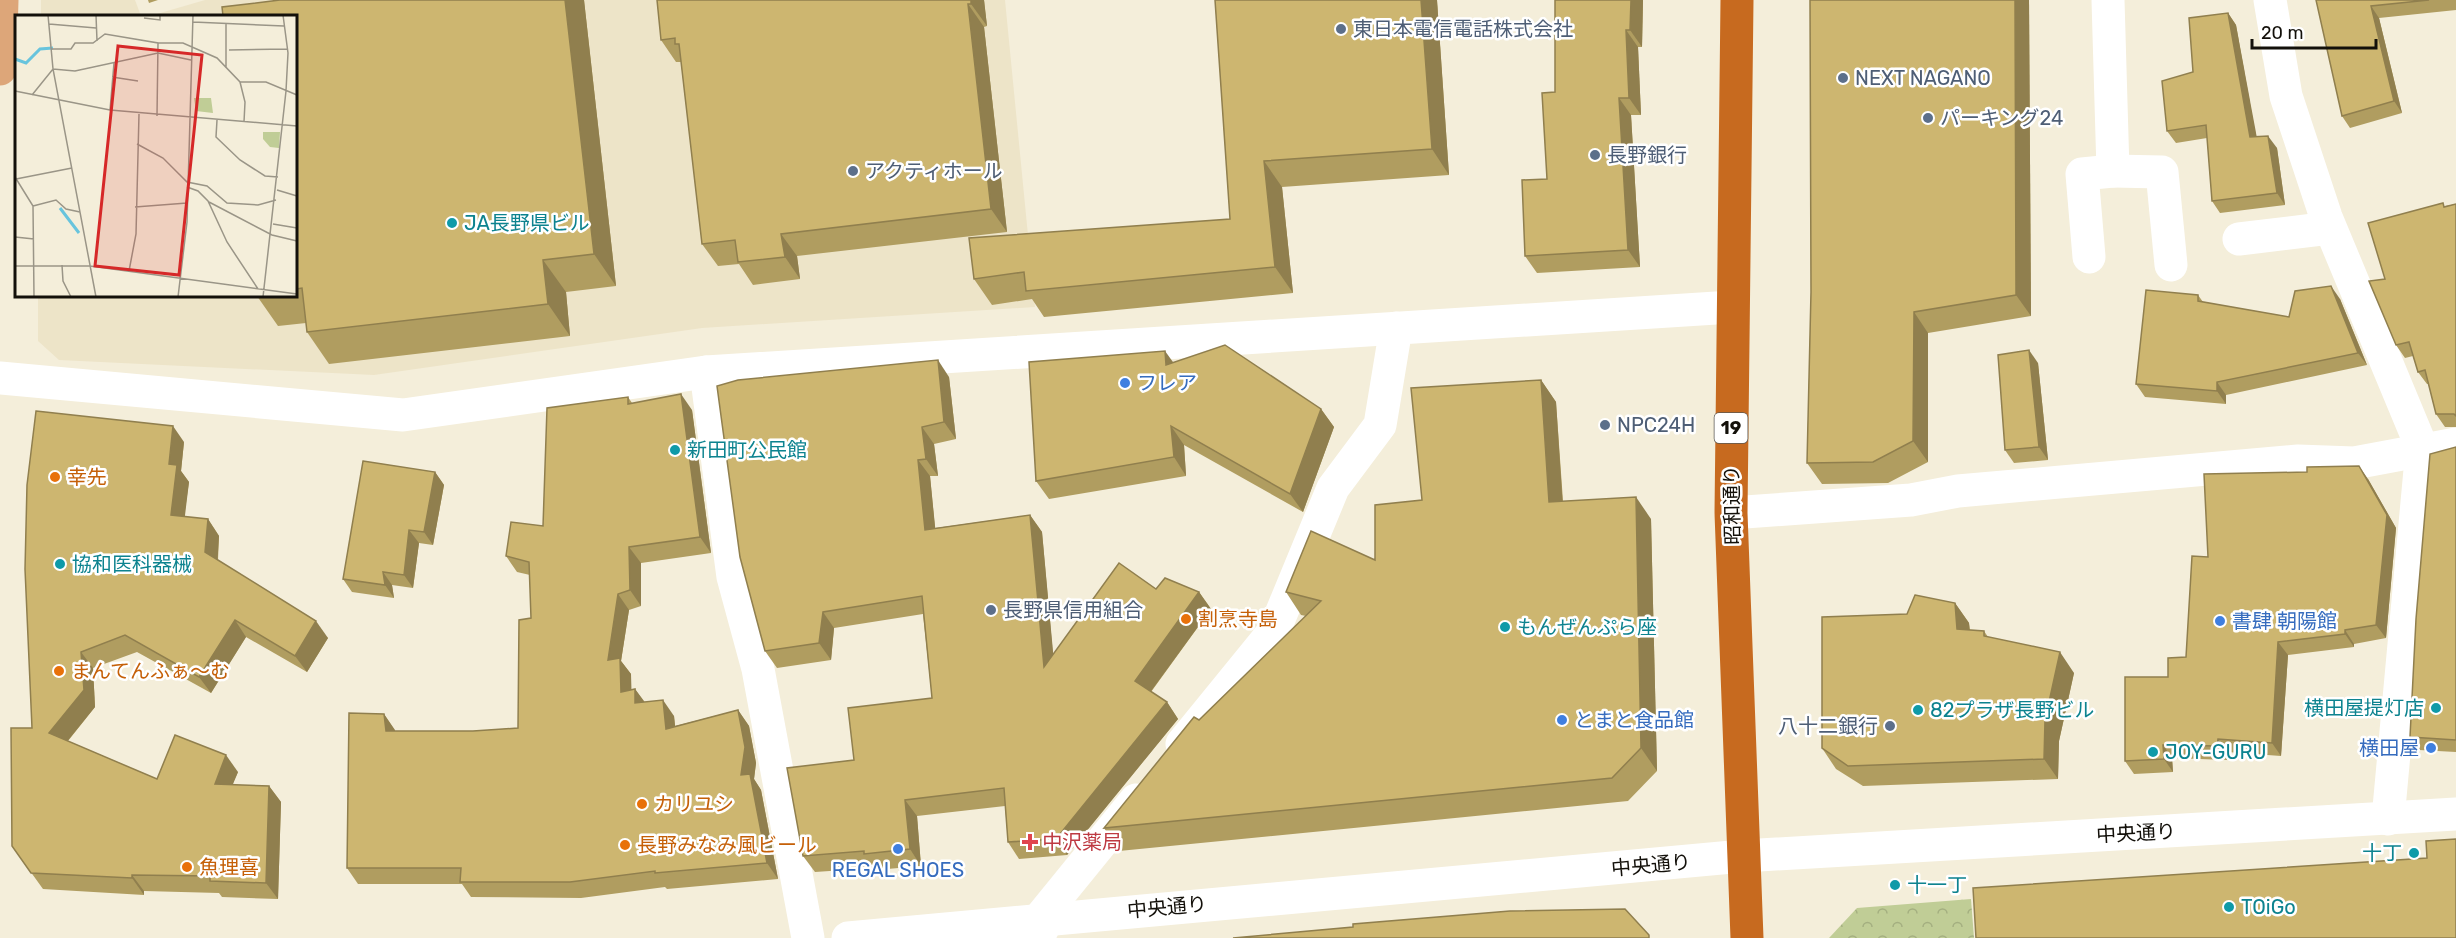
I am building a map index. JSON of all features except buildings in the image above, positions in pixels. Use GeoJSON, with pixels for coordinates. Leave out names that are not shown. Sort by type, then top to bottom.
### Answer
{"type":"FeatureCollection","features":[{"type":"Feature","properties":{"kind":"highway","name":"昭和通り"},"geometry":{"type":"LineString","coordinates":[[1737,0],[1731,513],[1747,938]]}},
{"type":"Feature","properties":{"kind":"main road"},"geometry":{"type":"LineString","coordinates":[[0,69],[2,0]]}},
{"type":"Feature","properties":{"kind":"street"},"geometry":{"type":"LineString","coordinates":[[2108,0],[2113,171]]}},
{"type":"Feature","properties":{"kind":"street"},"geometry":{"type":"LineString","coordinates":[[2271,0],[2286,96],[2330,228],[2422,448],[2388,819]]}},
{"type":"Feature","properties":{"kind":"street"},"geometry":{"type":"LineString","coordinates":[[2089,257],[2082,174],[2113,171],[2162,171],[2170,265]]}},
{"type":"Feature","properties":{"kind":"street"},"geometry":{"type":"LineString","coordinates":[[2239,239],[2330,228]]}},
{"type":"Feature","properties":{"kind":"street"},"geometry":{"type":"LineString","coordinates":[[0,378],[403,415],[706,372],[1732,307]]}},
{"type":"Feature","properties":{"kind":"street"},"geometry":{"type":"LineString","coordinates":[[1041,928],[1157,775],[1274,631],[1333,488],[1380,425],[1396,328]]}},
{"type":"Feature","properties":{"kind":"street"},"geometry":{"type":"LineString","coordinates":[[706,372],[733,576],[758,669],[808,938]]}},
{"type":"Feature","properties":{"kind":"street"},"geometry":{"type":"LineString","coordinates":[[1731,513],[1911,500],[1958,491],[2298,461],[2354,463],[2422,448],[2456,444]]}},
{"type":"Feature","properties":{"kind":"street","name":"中央通り"},"geometry":{"type":"LineString","coordinates":[[848,938],[1041,928],[1743,856],[2456,814]]}},
{"type":"Feature","properties":{"kind":"shaded area"},"geometry":{"type":"Polygon","coordinates":[[[41,0],[135,0],[141,15],[41,15],[41,0]]]}},
{"type":"Feature","properties":{"kind":"shaded area"},"geometry":{"type":"Polygon","coordinates":[[[205,0],[1005,0],[1035,307],[702,328],[374,375],[59,360],[38,341],[38,297],[297,297],[297,15],[153,15],[205,0]]]}},
{"type":"Feature","properties":{"kind":"green space"},"geometry":{"type":"Polygon","coordinates":[[[1971,899],[1974,938],[1829,938],[1857,908],[1971,899]]]}},
{"type":"Feature","properties":{"kind":"place","name":"東日本電信電話株式会社"},"geometry":{"type":"Point","coordinates":[1341,29]}},
{"type":"Feature","properties":{"kind":"place","name":"NEXT NAGANO"},"geometry":{"type":"Point","coordinates":[1843,78]}},
{"type":"Feature","properties":{"kind":"place","name":"パーキング24"},"geometry":{"type":"Point","coordinates":[1928,118]}},
{"type":"Feature","properties":{"kind":"place","name":"長野銀行"},"geometry":{"type":"Point","coordinates":[1595,155]}},
{"type":"Feature","properties":{"kind":"place","name":"アクティホール"},"geometry":{"type":"Point","coordinates":[853,171]}},
{"type":"Feature","properties":{"kind":"place","name":"JA長野県ビル"},"geometry":{"type":"Point","coordinates":[452,223]}},
{"type":"Feature","properties":{"kind":"place","name":"フレア"},"geometry":{"type":"Point","coordinates":[1125,383]}},
{"type":"Feature","properties":{"kind":"place","name":"NPC24H"},"geometry":{"type":"Point","coordinates":[1605,425]}},
{"type":"Feature","properties":{"kind":"place","name":"新田町公民館"},"geometry":{"type":"Point","coordinates":[675,450]}},
{"type":"Feature","properties":{"kind":"place","name":"幸先"},"geometry":{"type":"Point","coordinates":[55,477]}},
{"type":"Feature","properties":{"kind":"place","name":"協和医科器械"},"geometry":{"type":"Point","coordinates":[60,564]}},
{"type":"Feature","properties":{"kind":"place","name":"長野県信用組合"},"geometry":{"type":"Point","coordinates":[991,610]}},
{"type":"Feature","properties":{"kind":"place","name":"割烹寺島"},"geometry":{"type":"Point","coordinates":[1186,619]}},
{"type":"Feature","properties":{"kind":"place","name":"書肆 朝陽館"},"geometry":{"type":"Point","coordinates":[2220,621]}},
{"type":"Feature","properties":{"kind":"place","name":"もんぜんぷら座"},"geometry":{"type":"Point","coordinates":[1505,627]}},
{"type":"Feature","properties":{"kind":"place","name":"まんてんふぁ〜む"},"geometry":{"type":"Point","coordinates":[59,671]}},
{"type":"Feature","properties":{"kind":"place","name":"横田屋提灯店"},"geometry":{"type":"Point","coordinates":[2436,708]}},
{"type":"Feature","properties":{"kind":"place","name":"82プラザ長野ビル"},"geometry":{"type":"Point","coordinates":[1918,710]}},
{"type":"Feature","properties":{"kind":"place","name":"とまと食品館"},"geometry":{"type":"Point","coordinates":[1562,720]}},
{"type":"Feature","properties":{"kind":"place","name":"八十二銀行"},"geometry":{"type":"Point","coordinates":[1890,726]}},
{"type":"Feature","properties":{"kind":"place","name":"横田屋"},"geometry":{"type":"Point","coordinates":[2431,748]}},
{"type":"Feature","properties":{"kind":"place","name":"JOY-GURU"},"geometry":{"type":"Point","coordinates":[2153,752]}},
{"type":"Feature","properties":{"kind":"place","name":"カリユシ"},"geometry":{"type":"Point","coordinates":[642,804]}},
{"type":"Feature","properties":{"kind":"place","name":"中沢薬局"},"geometry":{"type":"Point","coordinates":[1030,842]}},
{"type":"Feature","properties":{"kind":"place","name":"長野みなみ風ビール"},"geometry":{"type":"Point","coordinates":[625,845]}},
{"type":"Feature","properties":{"kind":"place","name":"REGAL SHOES"},"geometry":{"type":"Point","coordinates":[898,849]}},
{"type":"Feature","properties":{"kind":"place","name":"十丁"},"geometry":{"type":"Point","coordinates":[2414,853]}},
{"type":"Feature","properties":{"kind":"place","name":"魚理喜"},"geometry":{"type":"Point","coordinates":[187,867]}},
{"type":"Feature","properties":{"kind":"place","name":"十一丁"},"geometry":{"type":"Point","coordinates":[1895,885]}},
{"type":"Feature","properties":{"kind":"place","name":"TOiGo"},"geometry":{"type":"Point","coordinates":[2229,907]}}]}
